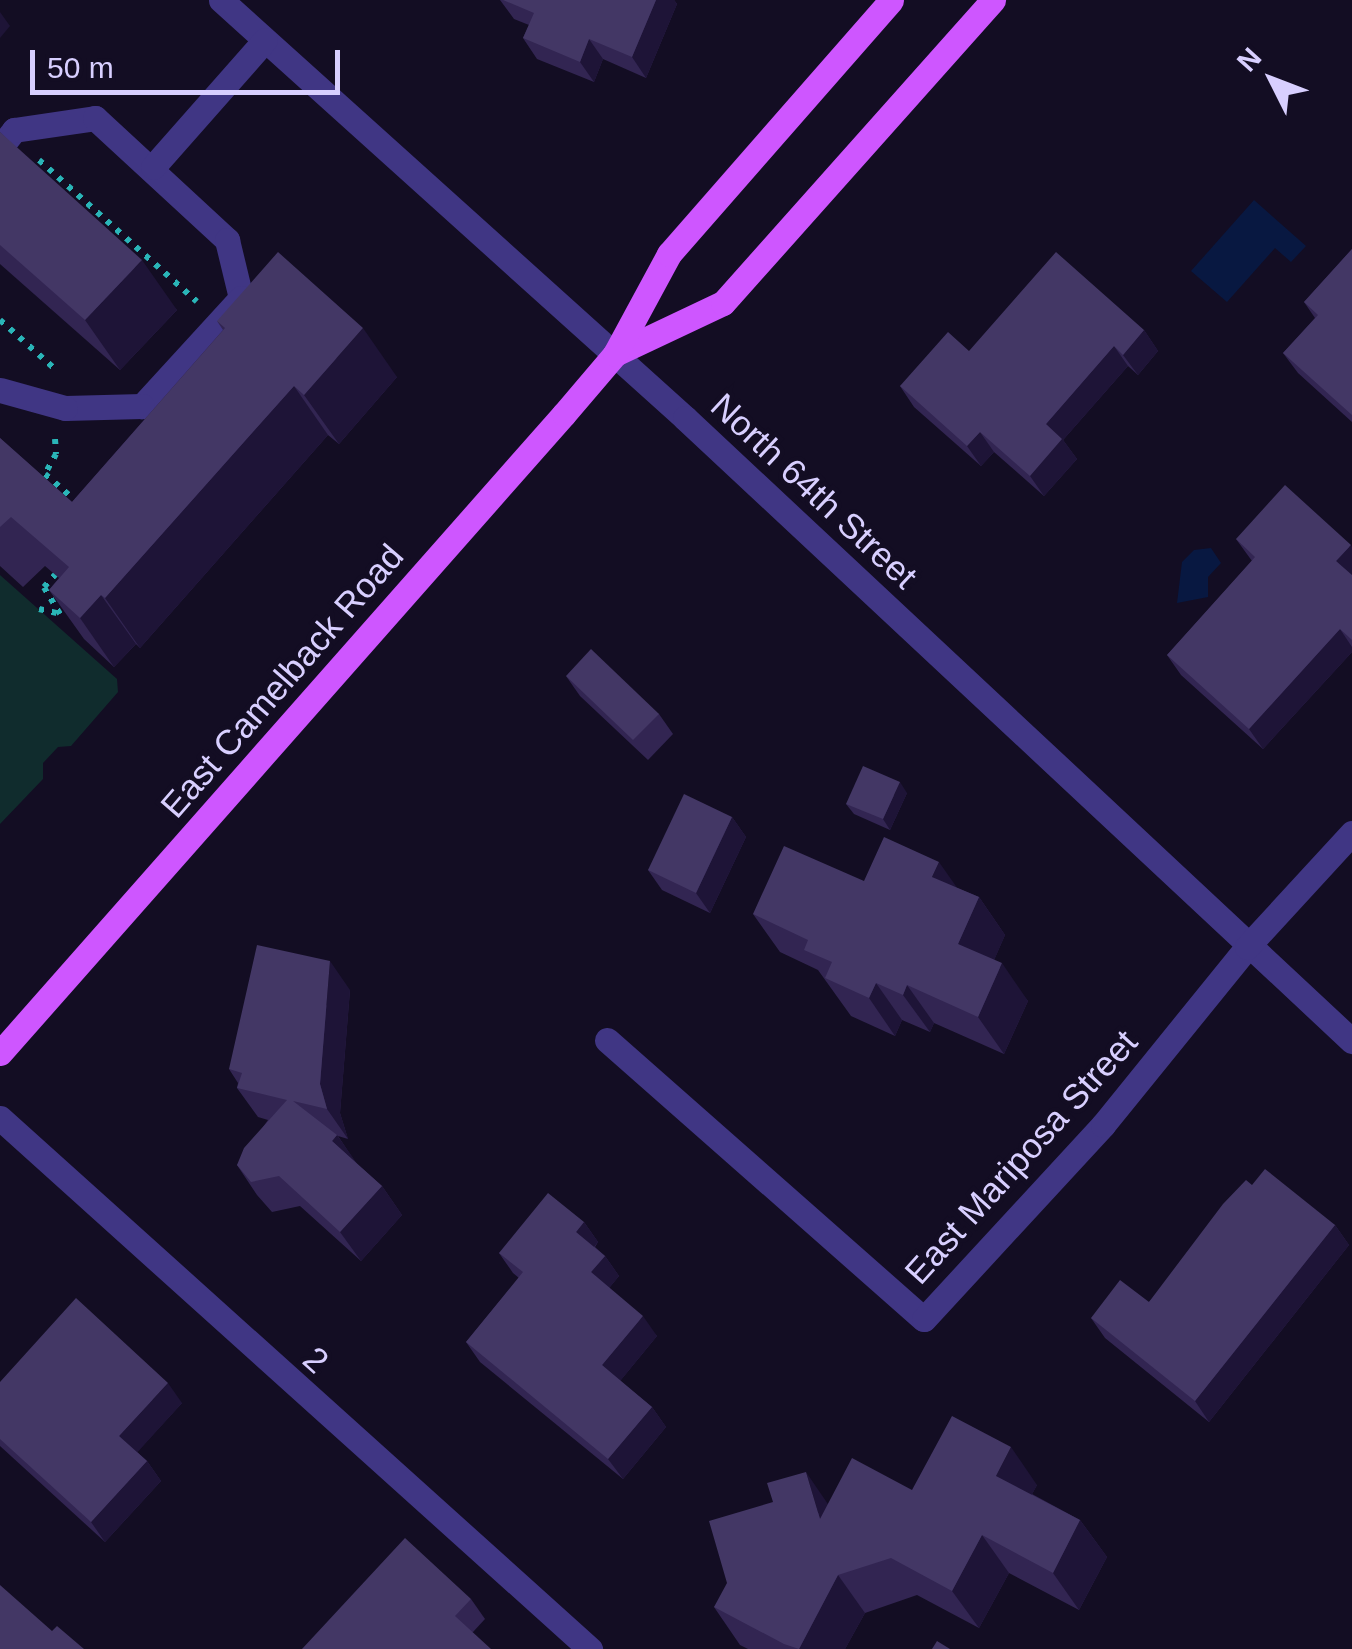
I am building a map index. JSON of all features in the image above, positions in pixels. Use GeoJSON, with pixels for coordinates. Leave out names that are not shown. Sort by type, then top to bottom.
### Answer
{"type":"FeatureCollection","features":[{"type":"Feature","properties":{"kind":"main road","name":"East Camelback Road"},"geometry":{"type":"LineString","coordinates":[[0,1054],[615,354],[670,254],[891,0]]}},
{"type":"Feature","properties":{"kind":"main road","name":"East Camelback Road"},"geometry":{"type":"LineString","coordinates":[[615,354],[723,303],[993,0]]}},
{"type":"Feature","properties":{"kind":"street","name":"North 64th Street"},"geometry":{"type":"LineString","coordinates":[[221,0],[615,354],[1352,1041]]}},
{"type":"Feature","properties":{"kind":"street"},"geometry":{"type":"LineString","coordinates":[[153,167],[265,40]]}},
{"type":"Feature","properties":{"kind":"street"},"geometry":{"type":"LineString","coordinates":[[0,148],[14,130],[95,118],[153,167],[228,240],[242,298],[142,406],[65,408],[0,390]]}},
{"type":"Feature","properties":{"kind":"street"},"geometry":{"type":"LineString","coordinates":[[1247,947],[1352,833]]}},
{"type":"Feature","properties":{"kind":"street","name":"East Mariposa Street"},"geometry":{"type":"LineString","coordinates":[[606,1040],[924,1319],[1103,1125],[1247,947]]}},
{"type":"Feature","properties":{"kind":"street","name":"2"},"geometry":{"type":"LineString","coordinates":[[0,1118],[590,1649]]}},
{"type":"Feature","properties":{"kind":"path"},"geometry":{"type":"LineString","coordinates":[[34,156],[206,309]]}},
{"type":"Feature","properties":{"kind":"path"},"geometry":{"type":"LineString","coordinates":[[0,320],[68,375]]}},
{"type":"Feature","properties":{"kind":"path"},"geometry":{"type":"LineString","coordinates":[[46,424],[56,454],[44,474],[81,509],[89,500]]}},
{"type":"Feature","properties":{"kind":"path"},"geometry":{"type":"LineString","coordinates":[[39,609],[60,614],[44,588],[67,562]]}},
{"type":"Feature","properties":{"kind":"green space"},"geometry":{"type":"Polygon","coordinates":[[[0,575],[117,679],[118,692],[71,746],[58,747],[43,763],[43,779],[0,824],[0,575]]]}},
{"type":"Feature","properties":{"kind":"water"},"geometry":{"type":"Polygon","coordinates":[[[1254,200],[1306,246],[1291,262],[1275,248],[1227,302],[1191,271],[1254,200]]]}},
{"type":"Feature","properties":{"kind":"water"},"geometry":{"type":"Polygon","coordinates":[[[1211,548],[1221,563],[1208,577],[1208,597],[1177,603],[1182,562],[1194,550],[1211,548]]]}},
{"type":"Feature","properties":{"kind":"building"},"geometry":{"type":"Polygon","coordinates":[[[503,0],[656,0],[632,57],[589,39],[580,62],[523,38],[534,13],[503,0]]]}},
{"type":"Feature","properties":{"kind":"building"},"geometry":{"type":"Polygon","coordinates":[[[0,132],[142,260],[85,320],[0,245],[0,132]]]}},
{"type":"Feature","properties":{"kind":"building"},"geometry":{"type":"Polygon","coordinates":[[[1352,249],[1352,415],[1283,353],[1318,315],[1304,302],[1352,249]]]}},
{"type":"Feature","properties":{"kind":"building"},"geometry":{"type":"Polygon","coordinates":[[[278,252],[363,328],[304,395],[294,386],[105,598],[101,595],[80,618],[49,590],[69,567],[11,517],[0,527],[0,438],[72,502],[225,328],[217,321],[278,252]]]}},
{"type":"Feature","properties":{"kind":"building"},"geometry":{"type":"Polygon","coordinates":[[[1056,252],[1144,330],[1123,355],[1114,346],[1046,424],[1062,439],[1030,476],[980,432],[967,446],[900,386],[948,332],[969,351],[1056,252]]]}},
{"type":"Feature","properties":{"kind":"building"},"geometry":{"type":"Polygon","coordinates":[[[1285,485],[1351,545],[1336,561],[1352,575],[1352,640],[1340,629],[1249,729],[1167,655],[1255,557],[1236,539],[1285,485]]]}},
{"type":"Feature","properties":{"kind":"building"},"geometry":{"type":"Polygon","coordinates":[[[591,649],[659,714],[633,740],[566,676],[591,649]]]}},
{"type":"Feature","properties":{"kind":"building"},"geometry":{"type":"Polygon","coordinates":[[[863,766],[900,782],[883,819],[846,804],[863,766]]]}},
{"type":"Feature","properties":{"kind":"building"},"geometry":{"type":"Polygon","coordinates":[[[684,794],[732,817],[696,893],[648,870],[684,794]]]}},
{"type":"Feature","properties":{"kind":"building"},"geometry":{"type":"Polygon","coordinates":[[[884,837],[939,862],[932,877],[979,897],[958,944],[1002,963],[978,1017],[907,985],[903,995],[876,983],[869,998],[825,978],[832,962],[804,950],[808,940],[753,914],[784,846],[864,881],[884,837]]]}},
{"type":"Feature","properties":{"kind":"building"},"geometry":{"type":"Polygon","coordinates":[[[257,945],[330,961],[320,1084],[327,1109],[293,1101],[337,1135],[332,1141],[382,1186],[340,1232],[279,1176],[251,1182],[237,1165],[244,1148],[287,1100],[237,1088],[242,1073],[229,1069],[257,945]]]}},
{"type":"Feature","properties":{"kind":"building"},"geometry":{"type":"Polygon","coordinates":[[[1265,1169],[1335,1225],[1195,1401],[1091,1318],[1120,1280],[1149,1302],[1223,1204],[1246,1180],[1252,1185],[1265,1169]]]}},
{"type":"Feature","properties":{"kind":"building"},"geometry":{"type":"Polygon","coordinates":[[[548,1193],[584,1222],[576,1232],[605,1256],[591,1272],[643,1316],[602,1365],[652,1407],[608,1459],[466,1342],[523,1272],[499,1253],[548,1193]]]}},
{"type":"Feature","properties":{"kind":"building"},"geometry":{"type":"Polygon","coordinates":[[[76,1298],[168,1383],[119,1436],[147,1461],[91,1522],[0,1439],[0,1382],[76,1298]]]}},
{"type":"Feature","properties":{"kind":"building"},"geometry":{"type":"Polygon","coordinates":[[[952,1416],[1011,1447],[996,1476],[1080,1520],[1053,1573],[982,1535],[952,1591],[891,1558],[838,1575],[799,1649],[714,1607],[727,1583],[709,1521],[773,1502],[767,1483],[806,1472],[820,1519],[852,1458],[912,1490],[952,1416]]]}},
{"type":"Feature","properties":{"kind":"building"},"geometry":{"type":"Polygon","coordinates":[[[405,1538],[471,1599],[455,1616],[491,1649],[302,1649],[405,1538]]]}},
{"type":"Feature","properties":{"kind":"building"},"geometry":{"type":"Polygon","coordinates":[[[0,1585],[52,1631],[57,1626],[84,1649],[0,1649],[0,1585]]]}},
{"type":"Feature","properties":{"kind":"building"},"geometry":{"type":"Polygon","coordinates":[[[937,1641],[950,1649],[932,1649],[937,1641]]]}}]}
